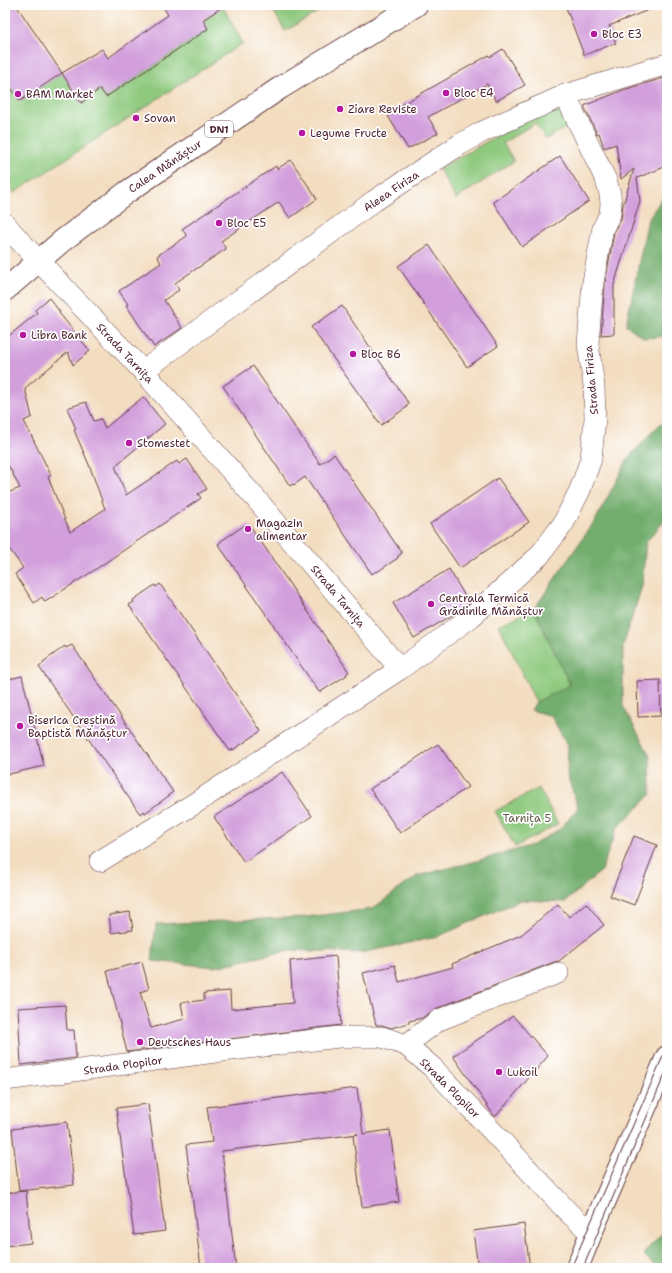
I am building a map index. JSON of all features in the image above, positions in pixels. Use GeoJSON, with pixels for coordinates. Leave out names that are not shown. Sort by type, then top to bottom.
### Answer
{"type":"FeatureCollection","features":[{"type":"Feature","properties":{"kind":"main road","name":"Calea Mănăștur"},"geometry":{"type":"LineString","coordinates":[[5,290],[62,241],[127,192],[280,88],[414,6]]}},
{"type":"Feature","properties":{"kind":"main road"},"geometry":{"type":"LineString","coordinates":[[577,1268],[667,1057]]}},
{"type":"Feature","properties":{"kind":"street","name":"Aleea Firiza"},"geometry":{"type":"LineString","coordinates":[[143,371],[374,201],[482,132],[565,95],[667,64]]}},
{"type":"Feature","properties":{"kind":"street","name":"Strada Firiza"},"geometry":{"type":"LineString","coordinates":[[400,669],[471,617],[539,556],[563,524],[580,490],[591,459],[595,418],[594,386],[588,344],[590,317],[593,282],[603,228],[610,214],[611,204],[606,180],[565,95]]}},
{"type":"Feature","properties":{"kind":"street","name":"Strada Tarnița"},"geometry":{"type":"LineString","coordinates":[[5,224],[143,371],[257,500],[400,669]]}},
{"type":"Feature","properties":{"kind":"street"},"geometry":{"type":"LineString","coordinates":[[100,861],[197,802],[400,669]]}},
{"type":"Feature","properties":{"kind":"street"},"geometry":{"type":"LineString","coordinates":[[406,1045],[439,1020],[558,973]]}},
{"type":"Feature","properties":{"kind":"street","name":"Strada Plopilor"},"geometry":{"type":"LineString","coordinates":[[5,1080],[339,1037],[382,1037],[406,1045],[432,1067],[568,1212],[591,1233]]}},
{"type":"Feature","properties":{"kind":"green space"},"geometry":{"type":"Polygon","coordinates":[[[270,5],[330,5],[285,31],[270,5]]]}},
{"type":"Feature","properties":{"kind":"green space"},"geometry":{"type":"Polygon","coordinates":[[[223,7],[243,43],[14,193],[5,178],[5,79],[20,101],[62,73],[81,103],[100,89],[106,97],[208,29],[203,20],[223,7]]]}},
{"type":"Feature","properties":{"kind":"green space"},"geometry":{"type":"Polygon","coordinates":[[[556,102],[571,125],[546,139],[535,123],[503,143],[514,161],[456,199],[439,169],[556,102]]]}},
{"type":"Feature","properties":{"kind":"green space"},"geometry":{"type":"Polygon","coordinates":[[[667,191],[667,336],[644,338],[626,325],[648,219],[667,191]]]}},
{"type":"Feature","properties":{"kind":"green space"},"geometry":{"type":"Polygon","coordinates":[[[660,424],[667,425],[667,518],[646,542],[642,586],[623,646],[623,706],[650,756],[651,795],[617,828],[601,871],[565,902],[521,900],[437,937],[361,953],[290,950],[215,967],[152,961],[156,924],[306,917],[372,909],[417,876],[533,845],[561,828],[578,808],[567,774],[568,746],[551,716],[531,710],[536,702],[570,685],[534,609],[596,519],[629,457],[660,424]]]}},
{"type":"Feature","properties":{"kind":"green space"},"geometry":{"type":"Polygon","coordinates":[[[534,609],[571,686],[536,702],[499,625],[534,609]]]}},
{"type":"Feature","properties":{"kind":"green space","name":"Tarnița 5"},"geometry":{"type":"Polygon","coordinates":[[[539,788],[558,824],[515,847],[495,811],[539,788]]]}},
{"type":"Feature","properties":{"kind":"green space"},"geometry":{"type":"Polygon","coordinates":[[[667,1228],[667,1268],[657,1268],[643,1254],[667,1228]]]}},
{"type":"Feature","properties":{"kind":"building"},"geometry":{"type":"Polygon","coordinates":[[[5,5],[16,5],[62,73],[20,101],[5,79],[5,5]]]}},
{"type":"Feature","properties":{"kind":"building"},"geometry":{"type":"Polygon","coordinates":[[[162,5],[225,5],[203,20],[208,29],[106,97],[100,89],[81,103],[62,73],[102,49],[108,58],[168,15],[162,5]]]}},
{"type":"Feature","properties":{"kind":"building","name":"Bloc E3"},"geometry":{"type":"Polygon","coordinates":[[[565,5],[658,6],[609,26],[616,43],[584,55],[565,5]]]}},
{"type":"Feature","properties":{"kind":"building","name":"Bloc E4"},"geometry":{"type":"Polygon","coordinates":[[[503,49],[525,85],[496,101],[487,84],[428,117],[438,133],[408,149],[388,116],[402,108],[401,105],[489,55],[490,57],[503,49]]]}},
{"type":"Feature","properties":{"kind":"building"},"geometry":{"type":"Polygon","coordinates":[[[667,77],[667,166],[637,178],[640,201],[614,285],[614,334],[601,335],[605,284],[614,232],[621,219],[623,205],[634,169],[621,179],[616,144],[604,148],[599,133],[597,134],[584,106],[623,90],[667,77]]]}},
{"type":"Feature","properties":{"kind":"building"},"geometry":{"type":"Polygon","coordinates":[[[560,156],[589,201],[522,247],[493,202],[560,156]]]}},
{"type":"Feature","properties":{"kind":"building","name":"Bloc E5"},"geometry":{"type":"Polygon","coordinates":[[[291,160],[317,199],[290,218],[279,202],[221,241],[226,249],[175,283],[179,290],[164,300],[182,328],[154,347],[126,305],[128,304],[119,291],[161,263],[157,256],[187,236],[182,229],[276,166],[277,169],[291,160]]]}},
{"type":"Feature","properties":{"kind":"building"},"geometry":{"type":"Polygon","coordinates":[[[429,245],[498,346],[467,367],[398,266],[429,245]]]}},
{"type":"Feature","properties":{"kind":"building"},"geometry":{"type":"Polygon","coordinates":[[[49,298],[60,312],[59,313],[90,351],[73,365],[68,352],[25,388],[32,417],[24,421],[51,475],[48,477],[70,532],[105,509],[67,408],[86,402],[94,421],[101,419],[105,428],[143,397],[165,424],[115,466],[126,495],[177,461],[179,464],[187,459],[207,489],[198,494],[201,498],[93,571],[45,602],[42,597],[34,603],[15,574],[23,568],[5,543],[5,494],[20,488],[5,459],[5,339],[37,313],[35,310],[49,298]]]}},
{"type":"Feature","properties":{"kind":"building","name":"Bloc B6"},"geometry":{"type":"Polygon","coordinates":[[[342,306],[409,404],[381,425],[311,327],[342,306]]]}},
{"type":"Feature","properties":{"kind":"building"},"geometry":{"type":"Polygon","coordinates":[[[253,366],[320,464],[334,454],[402,553],[398,556],[398,558],[372,574],[305,477],[294,485],[293,484],[290,486],[223,386],[253,366]]]}},
{"type":"Feature","properties":{"kind":"building"},"geometry":{"type":"Polygon","coordinates":[[[498,478],[529,522],[460,568],[430,524],[498,478]]]}},
{"type":"Feature","properties":{"kind":"building"},"geometry":{"type":"Polygon","coordinates":[[[249,524],[349,672],[346,674],[347,675],[322,691],[319,692],[218,544],[245,525],[246,526],[249,524]]]}},
{"type":"Feature","properties":{"kind":"building","name":"Centrala Termică Grădinile Mănăștur"},"geometry":{"type":"Polygon","coordinates":[[[449,569],[469,603],[461,610],[414,638],[393,603],[449,569]]]}},
{"type":"Feature","properties":{"kind":"building"},"geometry":{"type":"Polygon","coordinates":[[[160,584],[261,731],[233,750],[230,751],[129,605],[134,602],[133,600],[155,585],[156,587],[160,584]]]}},
{"type":"Feature","properties":{"kind":"building"},"geometry":{"type":"Polygon","coordinates":[[[72,645],[173,792],[145,813],[144,811],[140,814],[39,667],[44,663],[43,662],[65,646],[66,648],[72,645]]]}},
{"type":"Feature","properties":{"kind":"building","name":"Biserica Creștină Baptistă Mănăștur"},"geometry":{"type":"Polygon","coordinates":[[[22,676],[44,766],[5,775],[5,680],[22,676]]]}},
{"type":"Feature","properties":{"kind":"building"},"geometry":{"type":"Polygon","coordinates":[[[660,680],[661,716],[638,717],[637,681],[660,680]]]}},
{"type":"Feature","properties":{"kind":"building"},"geometry":{"type":"Polygon","coordinates":[[[438,744],[468,787],[400,833],[370,789],[438,744]]]}},
{"type":"Feature","properties":{"kind":"building"},"geometry":{"type":"Polygon","coordinates":[[[282,772],[312,816],[244,862],[214,817],[282,772]]]}},
{"type":"Feature","properties":{"kind":"building"},"geometry":{"type":"Polygon","coordinates":[[[634,836],[657,845],[634,905],[610,896],[634,836]]]}},
{"type":"Feature","properties":{"kind":"building"},"geometry":{"type":"Polygon","coordinates":[[[586,903],[604,925],[559,961],[435,1009],[422,1018],[409,1021],[409,1023],[391,1028],[376,1025],[363,973],[395,965],[399,982],[453,967],[452,964],[521,935],[558,904],[569,917],[586,903]]]}},
{"type":"Feature","properties":{"kind":"building"},"geometry":{"type":"Polygon","coordinates":[[[130,912],[133,930],[111,933],[109,915],[130,912]]]}},
{"type":"Feature","properties":{"kind":"building"},"geometry":{"type":"Polygon","coordinates":[[[336,956],[341,1025],[127,1052],[107,971],[142,962],[149,989],[140,992],[151,1028],[184,1019],[181,1003],[204,1000],[204,993],[230,991],[231,1009],[293,1003],[290,961],[336,956]]]}},
{"type":"Feature","properties":{"kind":"building"},"geometry":{"type":"Polygon","coordinates":[[[65,1005],[67,1030],[74,1030],[76,1058],[21,1065],[18,1008],[65,1005]]]}},
{"type":"Feature","properties":{"kind":"building","name":"Lukoil"},"geometry":{"type":"Polygon","coordinates":[[[513,1016],[548,1056],[495,1117],[453,1056],[513,1016]]]}},
{"type":"Feature","properties":{"kind":"building"},"geometry":{"type":"Polygon","coordinates":[[[357,1088],[363,1134],[390,1130],[399,1202],[362,1207],[353,1135],[358,1134],[222,1151],[236,1268],[201,1268],[186,1145],[212,1142],[207,1107],[357,1088]]]}},
{"type":"Feature","properties":{"kind":"building"},"geometry":{"type":"Polygon","coordinates":[[[148,1104],[165,1231],[134,1235],[116,1108],[148,1104]]]}},
{"type":"Feature","properties":{"kind":"building"},"geometry":{"type":"Polygon","coordinates":[[[67,1122],[74,1185],[19,1191],[12,1129],[67,1122]]]}},
{"type":"Feature","properties":{"kind":"building"},"geometry":{"type":"Polygon","coordinates":[[[26,1191],[31,1243],[5,1246],[5,1193],[26,1191]]]}},
{"type":"Feature","properties":{"kind":"building"},"geometry":{"type":"Polygon","coordinates":[[[524,1224],[530,1268],[478,1268],[473,1231],[524,1224]]]}},
{"type":"Feature","properties":{"kind":"tram line"},"geometry":{"type":"LineString","coordinates":[[571,1268],[667,1047]]}},
{"type":"Feature","properties":{"kind":"tram line"},"geometry":{"type":"LineString","coordinates":[[583,1268],[667,1069]]}},
{"type":"Feature","properties":{"kind":"place","name":"Bloc E3"},"geometry":{"type":"Point","coordinates":[594,34]}},
{"type":"Feature","properties":{"kind":"place","name":"Bloc E4"},"geometry":{"type":"Point","coordinates":[446,93]}},
{"type":"Feature","properties":{"kind":"place","name":"BAM Market"},"geometry":{"type":"Point","coordinates":[18,94]}},
{"type":"Feature","properties":{"kind":"place","name":"Ziare Reviste"},"geometry":{"type":"Point","coordinates":[340,109]}},
{"type":"Feature","properties":{"kind":"place","name":"Sovan"},"geometry":{"type":"Point","coordinates":[136,118]}},
{"type":"Feature","properties":{"kind":"place","name":"Legume Fructe"},"geometry":{"type":"Point","coordinates":[302,133]}},
{"type":"Feature","properties":{"kind":"place","name":"Bloc E5"},"geometry":{"type":"Point","coordinates":[219,223]}},
{"type":"Feature","properties":{"kind":"place","name":"Libra Bank"},"geometry":{"type":"Point","coordinates":[23,335]}},
{"type":"Feature","properties":{"kind":"place","name":"Bloc B6"},"geometry":{"type":"Point","coordinates":[353,354]}},
{"type":"Feature","properties":{"kind":"place","name":"Stomestet"},"geometry":{"type":"Point","coordinates":[129,443]}},
{"type":"Feature","properties":{"kind":"place","name":"Magazin alimentar"},"geometry":{"type":"Point","coordinates":[248,529]}},
{"type":"Feature","properties":{"kind":"place","name":"Centrala Termică Grădinile Mănăștur"},"geometry":{"type":"Point","coordinates":[431,604]}},
{"type":"Feature","properties":{"kind":"place","name":"Biserica Creștină Baptistă Mănăștur"},"geometry":{"type":"Point","coordinates":[20,726]}},
{"type":"Feature","properties":{"kind":"place","name":"Deutsches Haus"},"geometry":{"type":"Point","coordinates":[140,1042]}},
{"type":"Feature","properties":{"kind":"place","name":"Lukoil"},"geometry":{"type":"Point","coordinates":[499,1072]}}]}
